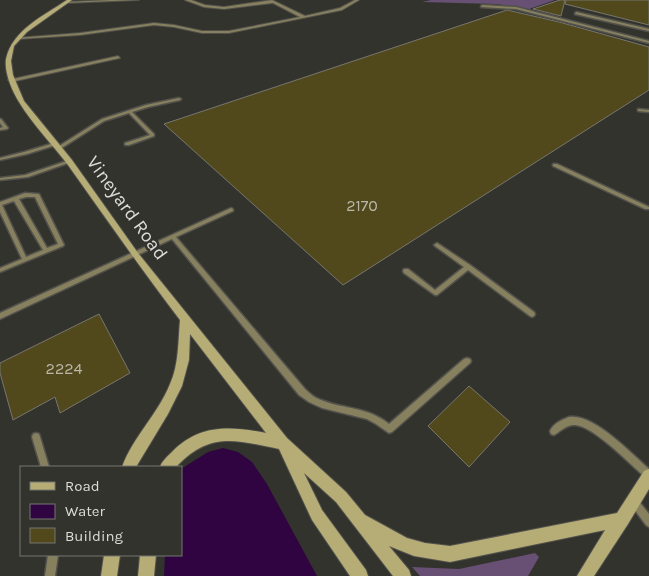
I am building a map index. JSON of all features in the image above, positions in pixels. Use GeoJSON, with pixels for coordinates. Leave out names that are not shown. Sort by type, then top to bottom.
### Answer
{"type":"FeatureCollection","features":[{"type":"Feature","properties":{"kind":"street"},"geometry":{"type":"LineString","coordinates":[[0,62],[8,61],[12,46],[18,38],[68,1],[137,0]]}},
{"type":"Feature","properties":{"kind":"street"},"geometry":{"type":"LineString","coordinates":[[187,0],[204,6],[224,8],[271,1],[304,17]]}},
{"type":"Feature","properties":{"kind":"street"},"geometry":{"type":"LineString","coordinates":[[18,38],[80,34],[154,24],[202,32],[229,32],[341,9],[357,0]]}},
{"type":"Feature","properties":{"kind":"street"},"geometry":{"type":"LineString","coordinates":[[11,80],[118,57]]}},
{"type":"Feature","properties":{"kind":"street","name":"Vineyard Road"},"geometry":{"type":"LineString","coordinates":[[8,61],[11,80],[21,101],[69,162],[135,255],[282,443],[341,497],[403,576]]}},
{"type":"Feature","properties":{"kind":"street"},"geometry":{"type":"LineString","coordinates":[[130,466],[168,401],[176,383],[182,360],[185,319]]}},
{"type":"Feature","properties":{"kind":"street"},"geometry":{"type":"LineString","coordinates":[[168,466],[191,445],[210,435],[234,434],[282,443]]}},
{"type":"Feature","properties":{"kind":"street","name":"Vineyard Road"},"geometry":{"type":"LineString","coordinates":[[282,443],[317,515],[360,576]]}},
{"type":"Feature","properties":{"kind":"street"},"geometry":{"type":"LineString","coordinates":[[585,576],[649,476]]}},
{"type":"Feature","properties":{"kind":"street"},"geometry":{"type":"LineString","coordinates":[[360,519],[401,545],[426,552],[450,554],[623,519]]}},
{"type":"Feature","properties":{"kind":"street"},"geometry":{"type":"LineString","coordinates":[[109,576],[112,556]]}},
{"type":"Feature","properties":{"kind":"street"},"geometry":{"type":"LineString","coordinates":[[146,576],[148,556]]}},
{"type":"Feature","properties":{"kind":"lane"},"geometry":{"type":"LineString","coordinates":[[482,6],[519,9],[649,42]]}},
{"type":"Feature","properties":{"kind":"lane"},"geometry":{"type":"LineString","coordinates":[[576,12],[649,30]]}},
{"type":"Feature","properties":{"kind":"lane"},"geometry":{"type":"LineString","coordinates":[[0,159],[56,146],[97,123],[129,111],[179,99]]}},
{"type":"Feature","properties":{"kind":"lane"},"geometry":{"type":"LineString","coordinates":[[639,110],[649,110]]}},
{"type":"Feature","properties":{"kind":"lane"},"geometry":{"type":"LineString","coordinates":[[127,144],[153,135],[129,111]]}},
{"type":"Feature","properties":{"kind":"lane"},"geometry":{"type":"LineString","coordinates":[[0,120],[6,128],[0,130]]}},
{"type":"Feature","properties":{"kind":"lane"},"geometry":{"type":"LineString","coordinates":[[0,179],[26,176],[69,162]]}},
{"type":"Feature","properties":{"kind":"lane"},"geometry":{"type":"LineString","coordinates":[[555,165],[647,208]]}},
{"type":"Feature","properties":{"kind":"lane"},"geometry":{"type":"LineString","coordinates":[[1,268],[25,260],[61,245],[37,195],[31,194],[0,205],[25,260]]}},
{"type":"Feature","properties":{"kind":"lane"},"geometry":{"type":"LineString","coordinates":[[16,199],[46,251]]}},
{"type":"Feature","properties":{"kind":"lane"},"geometry":{"type":"LineString","coordinates":[[0,316],[231,210]]}},
{"type":"Feature","properties":{"kind":"lane"},"geometry":{"type":"LineString","coordinates":[[173,237],[307,397],[325,406],[366,414],[389,429],[467,361]]}},
{"type":"Feature","properties":{"kind":"lane"},"geometry":{"type":"LineString","coordinates":[[437,245],[532,314]]}},
{"type":"Feature","properties":{"kind":"lane"},"geometry":{"type":"LineString","coordinates":[[406,271],[435,293],[468,267]]}},
{"type":"Feature","properties":{"kind":"lane"},"geometry":{"type":"LineString","coordinates":[[554,431],[567,422],[584,423],[649,476]]}},
{"type":"Feature","properties":{"kind":"lane"},"geometry":{"type":"LineString","coordinates":[[36,437],[45,466]]}},
{"type":"Feature","properties":{"kind":"lane"},"geometry":{"type":"LineString","coordinates":[[634,502],[649,522]]}},
{"type":"Feature","properties":{"kind":"lane"},"geometry":{"type":"LineString","coordinates":[[50,576],[53,556]]}},
{"type":"Feature","properties":{"kind":"shaded area"},"geometry":{"type":"Polygon","coordinates":[[[431,0],[555,0],[529,9],[496,4],[422,2],[431,0]]]}},
{"type":"Feature","properties":{"kind":"shaded area"},"geometry":{"type":"Polygon","coordinates":[[[535,553],[539,557],[528,576],[420,576],[412,567],[459,569],[535,553]]]}},
{"type":"Feature","properties":{"kind":"water"},"geometry":{"type":"Polygon","coordinates":[[[223,448],[238,452],[252,462],[267,484],[317,576],[164,576],[165,556],[182,556],[182,468],[208,452],[223,448]]]}},
{"type":"Feature","properties":{"kind":"building"},"geometry":{"type":"Polygon","coordinates":[[[565,0],[561,16],[533,9],[565,0]]]}},
{"type":"Feature","properties":{"kind":"building"},"geometry":{"type":"Polygon","coordinates":[[[566,0],[649,0],[649,25],[565,4],[566,0]]]}},
{"type":"Feature","properties":{"kind":"building"},"geometry":{"type":"Polygon","coordinates":[[[507,10],[649,47],[649,90],[343,285],[164,124],[507,10]]]}},
{"type":"Feature","properties":{"kind":"building"},"geometry":{"type":"Polygon","coordinates":[[[99,314],[130,373],[60,413],[55,397],[13,420],[0,373],[0,363],[99,314]]]}},
{"type":"Feature","properties":{"kind":"building"},"geometry":{"type":"Polygon","coordinates":[[[469,386],[510,422],[469,467],[428,426],[469,386]]]}}]}
